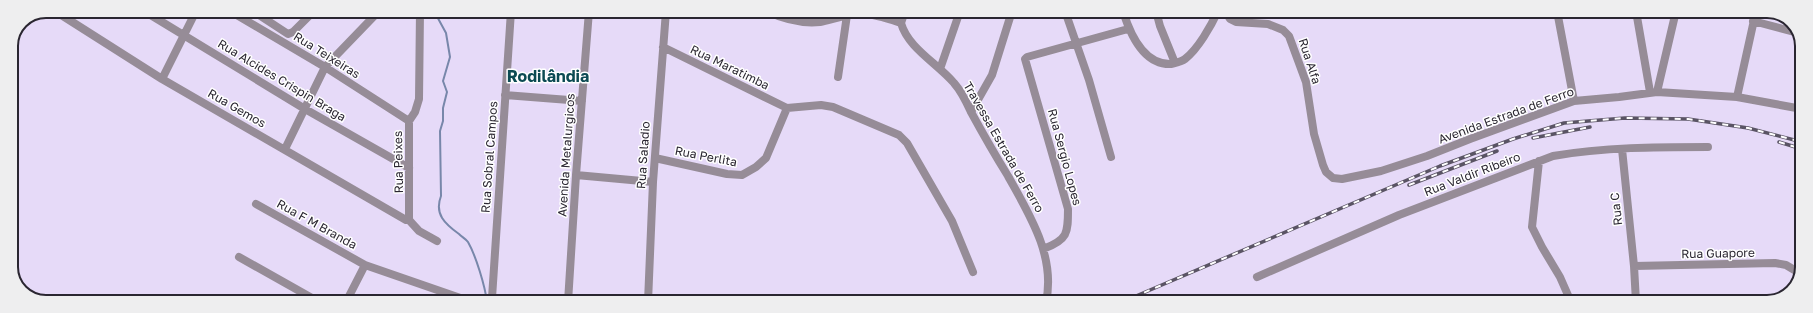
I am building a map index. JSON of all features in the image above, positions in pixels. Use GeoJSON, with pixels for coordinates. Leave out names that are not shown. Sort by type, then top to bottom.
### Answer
{"type":"FeatureCollection","features":[{"type":"Feature","properties":{"kind":"street","name":"Rua Gemos"},"geometry":{"type":"LineString","coordinates":[[66,18],[162,79],[406,220],[409,220],[419,230],[436,241]]}},
{"type":"Feature","properties":{"kind":"street","name":"Rua Alcides Crispin Braga"},"geometry":{"type":"LineString","coordinates":[[155,18],[305,109],[409,168]]}},
{"type":"Feature","properties":{"kind":"street"},"geometry":{"type":"LineString","coordinates":[[162,79],[192,18]]}},
{"type":"Feature","properties":{"kind":"street"},"geometry":{"type":"LineString","coordinates":[[264,18],[288,34],[293,32],[307,18]]}},
{"type":"Feature","properties":{"kind":"street"},"geometry":{"type":"LineString","coordinates":[[285,149],[325,67],[372,18]]}},
{"type":"Feature","properties":{"kind":"street","name":"Rua Peixes"},"geometry":{"type":"LineString","coordinates":[[409,220],[409,121],[415,112],[419,99],[420,18]]}},
{"type":"Feature","properties":{"kind":"street","name":"Rua Sobral Campos"},"geometry":{"type":"LineString","coordinates":[[492,295],[510,18]]}},
{"type":"Feature","properties":{"kind":"street","name":"Avenida Metalurgicos"},"geometry":{"type":"LineString","coordinates":[[568,295],[588,18]]}},
{"type":"Feature","properties":{"kind":"street","name":"Rua Saladio"},"geometry":{"type":"LineString","coordinates":[[648,295],[653,182],[665,18]]}},
{"type":"Feature","properties":{"kind":"street"},"geometry":{"type":"LineString","coordinates":[[782,18],[800,22],[820,22],[835,18]]}},
{"type":"Feature","properties":{"kind":"street"},"geometry":{"type":"LineString","coordinates":[[838,77],[846,18]]}},
{"type":"Feature","properties":{"kind":"street"},"geometry":{"type":"LineString","coordinates":[[880,18],[901,23],[903,18]]}},
{"type":"Feature","properties":{"kind":"street"},"geometry":{"type":"LineString","coordinates":[[940,70],[958,18]]}},
{"type":"Feature","properties":{"kind":"street"},"geometry":{"type":"LineString","coordinates":[[971,112],[992,75],[1010,18]]}},
{"type":"Feature","properties":{"kind":"street"},"geometry":{"type":"LineString","coordinates":[[1067,18],[1111,157]]}},
{"type":"Feature","properties":{"kind":"street"},"geometry":{"type":"LineString","coordinates":[[1125,18],[1128,28],[1147,56],[1165,64],[1184,60],[1192,52],[1214,18]]}},
{"type":"Feature","properties":{"kind":"street"},"geometry":{"type":"LineString","coordinates":[[1158,18],[1175,63]]}},
{"type":"Feature","properties":{"kind":"street","name":"Rua Alfa"},"geometry":{"type":"LineString","coordinates":[[1229,18],[1236,22],[1268,24],[1283,30],[1289,36],[1306,82],[1314,134],[1323,165]]}},
{"type":"Feature","properties":{"kind":"street"},"geometry":{"type":"LineString","coordinates":[[1558,18],[1574,101]]}},
{"type":"Feature","properties":{"kind":"street"},"geometry":{"type":"LineString","coordinates":[[1637,18],[1653,92]]}},
{"type":"Feature","properties":{"kind":"street"},"geometry":{"type":"LineString","coordinates":[[1653,92],[1674,18]]}},
{"type":"Feature","properties":{"kind":"street"},"geometry":{"type":"LineString","coordinates":[[1737,97],[1754,18]]}},
{"type":"Feature","properties":{"kind":"street","name":"Rua Teixeiras"},"geometry":{"type":"LineString","coordinates":[[245,19],[325,67],[409,121]]}},
{"type":"Feature","properties":{"kind":"street"},"geometry":{"type":"LineString","coordinates":[[1753,21],[1790,31]]}},
{"type":"Feature","properties":{"kind":"street","name":"Travessa Estrada de Ferro"},"geometry":{"type":"LineString","coordinates":[[901,23],[906,36],[964,95],[971,112],[1034,225],[1044,249],[1048,282],[1047,295]]}},
{"type":"Feature","properties":{"kind":"street"},"geometry":{"type":"LineString","coordinates":[[1076,42],[1128,28]]}},
{"type":"Feature","properties":{"kind":"street","name":"Rua Sergio Lopes"},"geometry":{"type":"LineString","coordinates":[[1044,249],[1062,241],[1067,233],[1068,208],[1025,59],[1027,57],[1076,42]]}},
{"type":"Feature","properties":{"kind":"street","name":"Rua Maratimba"},"geometry":{"type":"LineString","coordinates":[[663,47],[787,108]]}},
{"type":"Feature","properties":{"kind":"street","name":"Avenida Estrada de Ferro"},"geometry":{"type":"LineString","coordinates":[[1323,165],[1329,176],[1342,180],[1381,171],[1427,156],[1574,101],[1653,92],[1737,97],[1795,108]]}},
{"type":"Feature","properties":{"kind":"street"},"geometry":{"type":"LineString","coordinates":[[505,95],[582,101]]}},
{"type":"Feature","properties":{"kind":"street"},"geometry":{"type":"LineString","coordinates":[[787,108],[821,105],[833,107],[899,135],[907,143],[952,221],[972,272]]}},
{"type":"Feature","properties":{"kind":"street","name":"Rua Perlita"},"geometry":{"type":"LineString","coordinates":[[655,158],[727,174],[742,174],[756,167],[766,158],[787,108]]}},
{"type":"Feature","properties":{"kind":"street","name":"Rua Valdir Ribeiro"},"geometry":{"type":"LineString","coordinates":[[1257,277],[1399,215],[1553,156],[1580,152],[1622,149],[1708,147]]}},
{"type":"Feature","properties":{"kind":"street","name":"Rua C"},"geometry":{"type":"LineString","coordinates":[[1622,149],[1636,295]]}},
{"type":"Feature","properties":{"kind":"street"},"geometry":{"type":"LineString","coordinates":[[1538,161],[1532,227],[1542,247],[1560,276],[1568,295]]}},
{"type":"Feature","properties":{"kind":"street"},"geometry":{"type":"LineString","coordinates":[[576,175],[653,182]]}},
{"type":"Feature","properties":{"kind":"street","name":"Rua F M Branda"},"geometry":{"type":"LineString","coordinates":[[256,204],[365,265],[452,295]]}},
{"type":"Feature","properties":{"kind":"street"},"geometry":{"type":"LineString","coordinates":[[239,258],[306,295]]}},
{"type":"Feature","properties":{"kind":"street","name":"Rua Guapore"},"geometry":{"type":"LineString","coordinates":[[1634,266],[1774,263],[1786,265],[1795,270]]}},
{"type":"Feature","properties":{"kind":"street"},"geometry":{"type":"LineString","coordinates":[[350,295],[365,265]]}},
{"type":"Feature","properties":{"kind":"waterway"},"geometry":{"type":"LineString","coordinates":[[438,18],[446,33],[450,57],[443,81],[447,92],[440,131],[441,196],[439,208],[445,222],[468,242],[480,271],[486,295]]}},
{"type":"Feature","properties":{"kind":"railway"},"geometry":{"type":"LineString","coordinates":[[1138,295],[1440,166],[1513,139],[1564,123],[1625,118],[1688,119],[1748,128],[1795,140]]}},
{"type":"Feature","properties":{"kind":"railway"},"geometry":{"type":"LineString","coordinates":[[1533,138],[1590,127]]}},
{"type":"Feature","properties":{"kind":"railway"},"geometry":{"type":"LineString","coordinates":[[1779,142],[1795,147]]}},
{"type":"Feature","properties":{"kind":"railway"},"geometry":{"type":"LineString","coordinates":[[1409,185],[1497,151]]}},
{"type":"Feature","properties":{"kind":"district","name":"Rodilândia"},"geometry":{"type":"Point","coordinates":[548,76]}}]}
